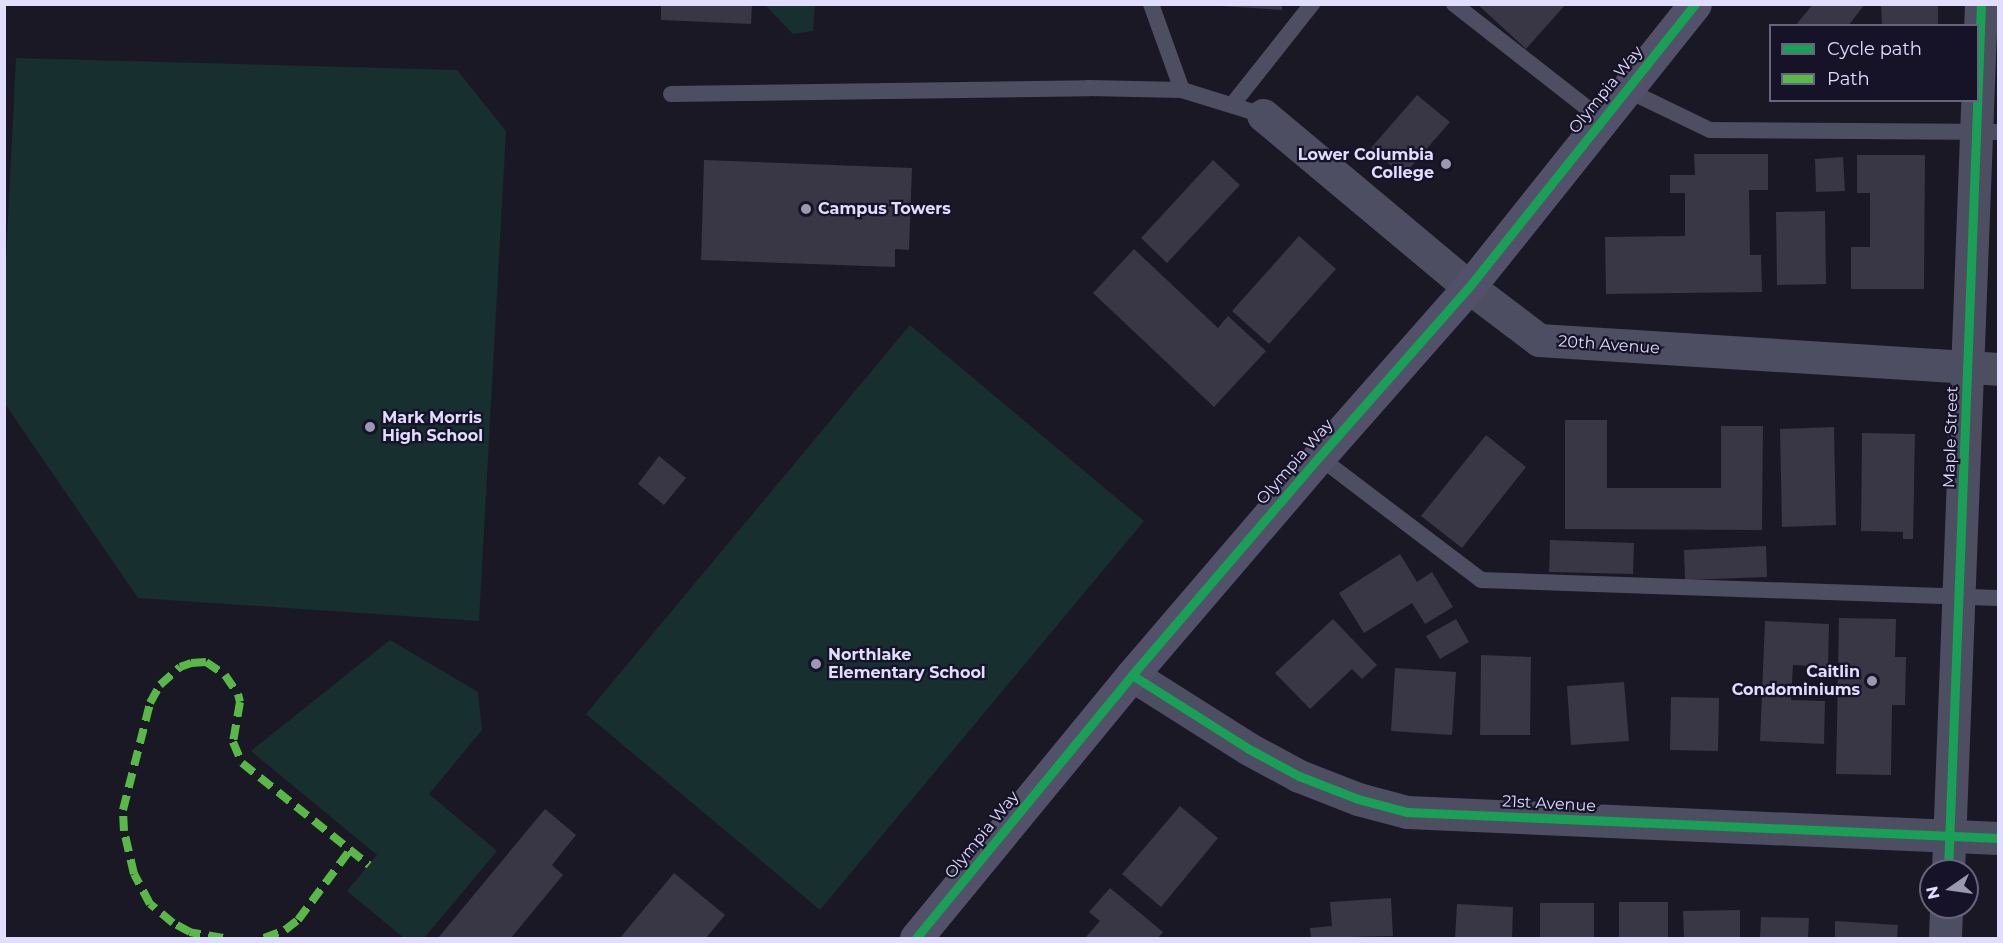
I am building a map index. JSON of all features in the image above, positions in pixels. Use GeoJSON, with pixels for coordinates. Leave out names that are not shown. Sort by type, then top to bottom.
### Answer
{"type":"FeatureCollection","features":[{"type":"Feature","properties":{"kind":"street","name":"Olympia Way"},"geometry":{"type":"LineString","coordinates":[[916,939],[1132,675],[1318,457],[1469,287],[1695,4]]}},
{"type":"Feature","properties":{"kind":"street","name":"Maple Street"},"geometry":{"type":"LineString","coordinates":[[1948,859],[1959,596],[1984,368],[1988,131],[1981,4]]}},
{"type":"Feature","properties":{"kind":"street","name":"20th Avenue"},"geometry":{"type":"LineString","coordinates":[[1263,115],[1469,287],[1539,340],[1984,368]]}},
{"type":"Feature","properties":{"kind":"street","name":"21st Avenue"},"geometry":{"type":"LineString","coordinates":[[1132,675],[1249,749],[1299,776],[1358,799],[1407,812],[1998,838]]}},
{"type":"Feature","properties":{"kind":"street"},"geometry":{"type":"LineString","coordinates":[[1945,939],[1946,919]]}},
{"type":"Feature","properties":{"kind":"lane"},"geometry":{"type":"LineString","coordinates":[[1151,4],[1182,90]]}},
{"type":"Feature","properties":{"kind":"lane"},"geometry":{"type":"LineString","coordinates":[[1232,105],[1312,4]]}},
{"type":"Feature","properties":{"kind":"lane"},"geometry":{"type":"LineString","coordinates":[[1454,4],[1601,119]]}},
{"type":"Feature","properties":{"kind":"lane"},"geometry":{"type":"LineString","coordinates":[[671,94],[1089,88],[1182,90],[1263,115]]}},
{"type":"Feature","properties":{"kind":"lane"},"geometry":{"type":"LineString","coordinates":[[1625,89],[1710,130],[1988,131]]}},
{"type":"Feature","properties":{"kind":"lane"},"geometry":{"type":"LineString","coordinates":[[1318,457],[1481,580],[1998,597]]}},
{"type":"Feature","properties":{"kind":"green space"},"geometry":{"type":"Polygon","coordinates":[[[765,5],[815,5],[813,31],[793,34],[765,5]]]}},
{"type":"Feature","properties":{"kind":"green space","name":"Mark Morris High School"},"geometry":{"type":"Polygon","coordinates":[[[16,58],[457,70],[506,131],[479,621],[138,598],[5,404],[5,279],[16,58]]]}},
{"type":"Feature","properties":{"kind":"green space"},"geometry":{"type":"Polygon","coordinates":[[[910,325],[1144,521],[820,910],[586,714],[910,325]]]}},
{"type":"Feature","properties":{"kind":"green space"},"geometry":{"type":"Polygon","coordinates":[[[390,640],[478,692],[482,730],[429,794],[497,851],[424,938],[404,938],[347,891],[377,855],[251,751],[390,640]]]}},
{"type":"Feature","properties":{"kind":"building"},"geometry":{"type":"Polygon","coordinates":[[[661,4],[752,4],[751,24],[661,20],[661,4]]]}},
{"type":"Feature","properties":{"kind":"building"},"geometry":{"type":"Polygon","coordinates":[[[1190,4],[1282,4],[1282,10],[1190,4]]]}},
{"type":"Feature","properties":{"kind":"building"},"geometry":{"type":"Polygon","coordinates":[[[1477,4],[1566,4],[1526,49],[1477,4]]]}},
{"type":"Feature","properties":{"kind":"building"},"geometry":{"type":"Polygon","coordinates":[[[1813,4],[1865,4],[1850,24],[1797,24],[1813,4]]]}},
{"type":"Feature","properties":{"kind":"building"},"geometry":{"type":"Polygon","coordinates":[[[1881,4],[1938,4],[1938,24],[1882,24],[1881,4]]]}},
{"type":"Feature","properties":{"kind":"building"},"geometry":{"type":"Polygon","coordinates":[[[1417,95],[1450,122],[1403,176],[1371,148],[1417,95]]]}},
{"type":"Feature","properties":{"kind":"building"},"geometry":{"type":"Polygon","coordinates":[[[1694,154],[1768,154],[1768,190],[1749,190],[1750,255],[1761,255],[1762,292],[1606,294],[1605,237],[1685,236],[1685,193],[1670,193],[1670,175],[1695,175],[1694,154]]]}},
{"type":"Feature","properties":{"kind":"building"},"geometry":{"type":"Polygon","coordinates":[[[1857,155],[1925,155],[1924,289],[1851,289],[1851,247],[1870,247],[1870,193],[1857,193],[1857,155]]]}},
{"type":"Feature","properties":{"kind":"building"},"geometry":{"type":"Polygon","coordinates":[[[1843,157],[1845,191],[1816,192],[1815,159],[1843,157]]]}},
{"type":"Feature","properties":{"kind":"building","name":"Campus Towers"},"geometry":{"type":"Polygon","coordinates":[[[704,160],[912,168],[909,250],[895,249],[895,267],[701,260],[704,160]]]}},
{"type":"Feature","properties":{"kind":"building"},"geometry":{"type":"Polygon","coordinates":[[[1213,160],[1240,185],[1167,263],[1141,238],[1213,160]]]}},
{"type":"Feature","properties":{"kind":"building"},"geometry":{"type":"Polygon","coordinates":[[[1825,211],[1826,284],[1777,285],[1776,212],[1825,211]]]}},
{"type":"Feature","properties":{"kind":"building"},"geometry":{"type":"Polygon","coordinates":[[[1299,236],[1336,269],[1269,344],[1232,311],[1299,236]]]}},
{"type":"Feature","properties":{"kind":"building"},"geometry":{"type":"Polygon","coordinates":[[[1134,249],[1218,328],[1228,316],[1266,351],[1214,407],[1093,293],[1134,249]]]}},
{"type":"Feature","properties":{"kind":"building"},"geometry":{"type":"Polygon","coordinates":[[[1565,420],[1607,420],[1607,488],[1721,488],[1721,426],[1763,426],[1762,530],[1565,529],[1565,420]]]}},
{"type":"Feature","properties":{"kind":"building"},"geometry":{"type":"Polygon","coordinates":[[[1834,427],[1836,525],[1782,527],[1780,429],[1834,427]]]}},
{"type":"Feature","properties":{"kind":"building"},"geometry":{"type":"Polygon","coordinates":[[[1862,433],[1915,434],[1913,539],[1903,539],[1903,532],[1861,531],[1862,433]]]}},
{"type":"Feature","properties":{"kind":"building"},"geometry":{"type":"Polygon","coordinates":[[[1486,435],[1526,467],[1462,548],[1421,516],[1486,435]]]}},
{"type":"Feature","properties":{"kind":"building"},"geometry":{"type":"Polygon","coordinates":[[[659,456],[686,478],[664,505],[638,484],[659,456]]]}},
{"type":"Feature","properties":{"kind":"building"},"geometry":{"type":"Polygon","coordinates":[[[1550,540],[1634,543],[1633,574],[1549,572],[1550,540]]]}},
{"type":"Feature","properties":{"kind":"building"},"geometry":{"type":"Polygon","coordinates":[[[1766,546],[1767,577],[1685,580],[1684,550],[1766,546]]]}},
{"type":"Feature","properties":{"kind":"building"},"geometry":{"type":"Polygon","coordinates":[[[1400,554],[1417,582],[1432,572],[1453,607],[1425,624],[1412,603],[1364,633],[1339,593],[1400,554]]]}},
{"type":"Feature","properties":{"kind":"building","name":"Caitlin Condominiums"},"geometry":{"type":"Polygon","coordinates":[[[1839,618],[1896,619],[1895,657],[1906,657],[1905,705],[1892,705],[1891,775],[1836,774],[1839,618]]]}},
{"type":"Feature","properties":{"kind":"building"},"geometry":{"type":"Polygon","coordinates":[[[1333,619],[1377,665],[1362,679],[1352,669],[1310,709],[1275,673],[1333,619]]]}},
{"type":"Feature","properties":{"kind":"building"},"geometry":{"type":"Polygon","coordinates":[[[1456,619],[1469,642],[1440,659],[1426,636],[1456,619]]]}},
{"type":"Feature","properties":{"kind":"building"},"geometry":{"type":"Polygon","coordinates":[[[1765,621],[1829,624],[1828,667],[1793,665],[1791,700],[1825,701],[1824,744],[1760,741],[1765,621]]]}},
{"type":"Feature","properties":{"kind":"building"},"geometry":{"type":"Polygon","coordinates":[[[1481,655],[1531,657],[1530,735],[1480,735],[1481,655]]]}},
{"type":"Feature","properties":{"kind":"building"},"geometry":{"type":"Polygon","coordinates":[[[1395,668],[1456,672],[1452,735],[1391,731],[1395,668]]]}},
{"type":"Feature","properties":{"kind":"building"},"geometry":{"type":"Polygon","coordinates":[[[1624,682],[1629,741],[1571,745],[1567,686],[1624,682]]]}},
{"type":"Feature","properties":{"kind":"building"},"geometry":{"type":"Polygon","coordinates":[[[1671,697],[1719,698],[1718,751],[1670,750],[1671,697]]]}},
{"type":"Feature","properties":{"kind":"building"},"geometry":{"type":"Polygon","coordinates":[[[1180,806],[1218,838],[1161,907],[1122,874],[1180,806]]]}},
{"type":"Feature","properties":{"kind":"building"},"geometry":{"type":"Polygon","coordinates":[[[545,809],[576,835],[552,865],[563,875],[511,938],[438,938],[545,809]]]}},
{"type":"Feature","properties":{"kind":"building"},"geometry":{"type":"Polygon","coordinates":[[[674,873],[725,915],[706,938],[620,938],[674,873]]]}},
{"type":"Feature","properties":{"kind":"building"},"geometry":{"type":"Polygon","coordinates":[[[1110,888],[1163,932],[1158,938],[1085,938],[1100,921],[1089,912],[1110,888]]]}},
{"type":"Feature","properties":{"kind":"building"},"geometry":{"type":"Polygon","coordinates":[[[1391,898],[1393,936],[1311,938],[1310,928],[1332,926],[1330,902],[1391,898]]]}},
{"type":"Feature","properties":{"kind":"building"},"geometry":{"type":"Polygon","coordinates":[[[1619,902],[1668,902],[1668,938],[1619,938],[1619,902]]]}},
{"type":"Feature","properties":{"kind":"building"},"geometry":{"type":"Polygon","coordinates":[[[1540,903],[1594,903],[1594,938],[1540,938],[1540,903]]]}},
{"type":"Feature","properties":{"kind":"building"},"geometry":{"type":"Polygon","coordinates":[[[1457,904],[1513,907],[1512,938],[1455,938],[1457,904]]]}},
{"type":"Feature","properties":{"kind":"building"},"geometry":{"type":"Polygon","coordinates":[[[1740,910],[1740,938],[1684,938],[1683,911],[1740,910]]]}},
{"type":"Feature","properties":{"kind":"building"},"geometry":{"type":"Polygon","coordinates":[[[1761,917],[1809,918],[1808,938],[1760,938],[1761,917]]]}},
{"type":"Feature","properties":{"kind":"building"},"geometry":{"type":"Polygon","coordinates":[[[1835,921],[1898,925],[1897,938],[1835,938],[1835,921]]]}},
{"type":"Feature","properties":{"kind":"marked path"},"geometry":{"type":"LineString","coordinates":[[223,938],[190,932],[173,923],[150,904],[134,874],[124,831],[123,810],[150,703],[160,685],[180,667],[191,663],[206,662],[225,675],[238,694],[240,702],[233,742],[242,763],[369,865]]}},
{"type":"Feature","properties":{"kind":"marked path"},"geometry":{"type":"LineString","coordinates":[[264,938],[285,930],[298,920],[350,850]]}},
{"type":"Feature","properties":{"kind":"cycle path"},"geometry":{"type":"LineString","coordinates":[[916,938],[1132,675],[1469,287],[1695,4]]}},
{"type":"Feature","properties":{"kind":"cycle path"},"geometry":{"type":"LineString","coordinates":[[1979,57],[1981,4]]}},
{"type":"Feature","properties":{"kind":"cycle path"},"geometry":{"type":"LineString","coordinates":[[1948,859],[1977,102]]}},
{"type":"Feature","properties":{"kind":"cycle path"},"geometry":{"type":"LineString","coordinates":[[1132,675],[1249,749],[1299,776],[1358,799],[1407,812],[1998,838]]}},
{"type":"Feature","properties":{"kind":"place","name":"Lower Columbia College"},"geometry":{"type":"Point","coordinates":[1446,164]}},
{"type":"Feature","properties":{"kind":"place","name":"Campus Towers"},"geometry":{"type":"Point","coordinates":[806,209]}},
{"type":"Feature","properties":{"kind":"place","name":"Mark Morris High School"},"geometry":{"type":"Point","coordinates":[370,427]}},
{"type":"Feature","properties":{"kind":"place","name":"Northlake Elementary School"},"geometry":{"type":"Point","coordinates":[816,664]}},
{"type":"Feature","properties":{"kind":"place","name":"Caitlin Condominiums"},"geometry":{"type":"Point","coordinates":[1872,681]}}]}
